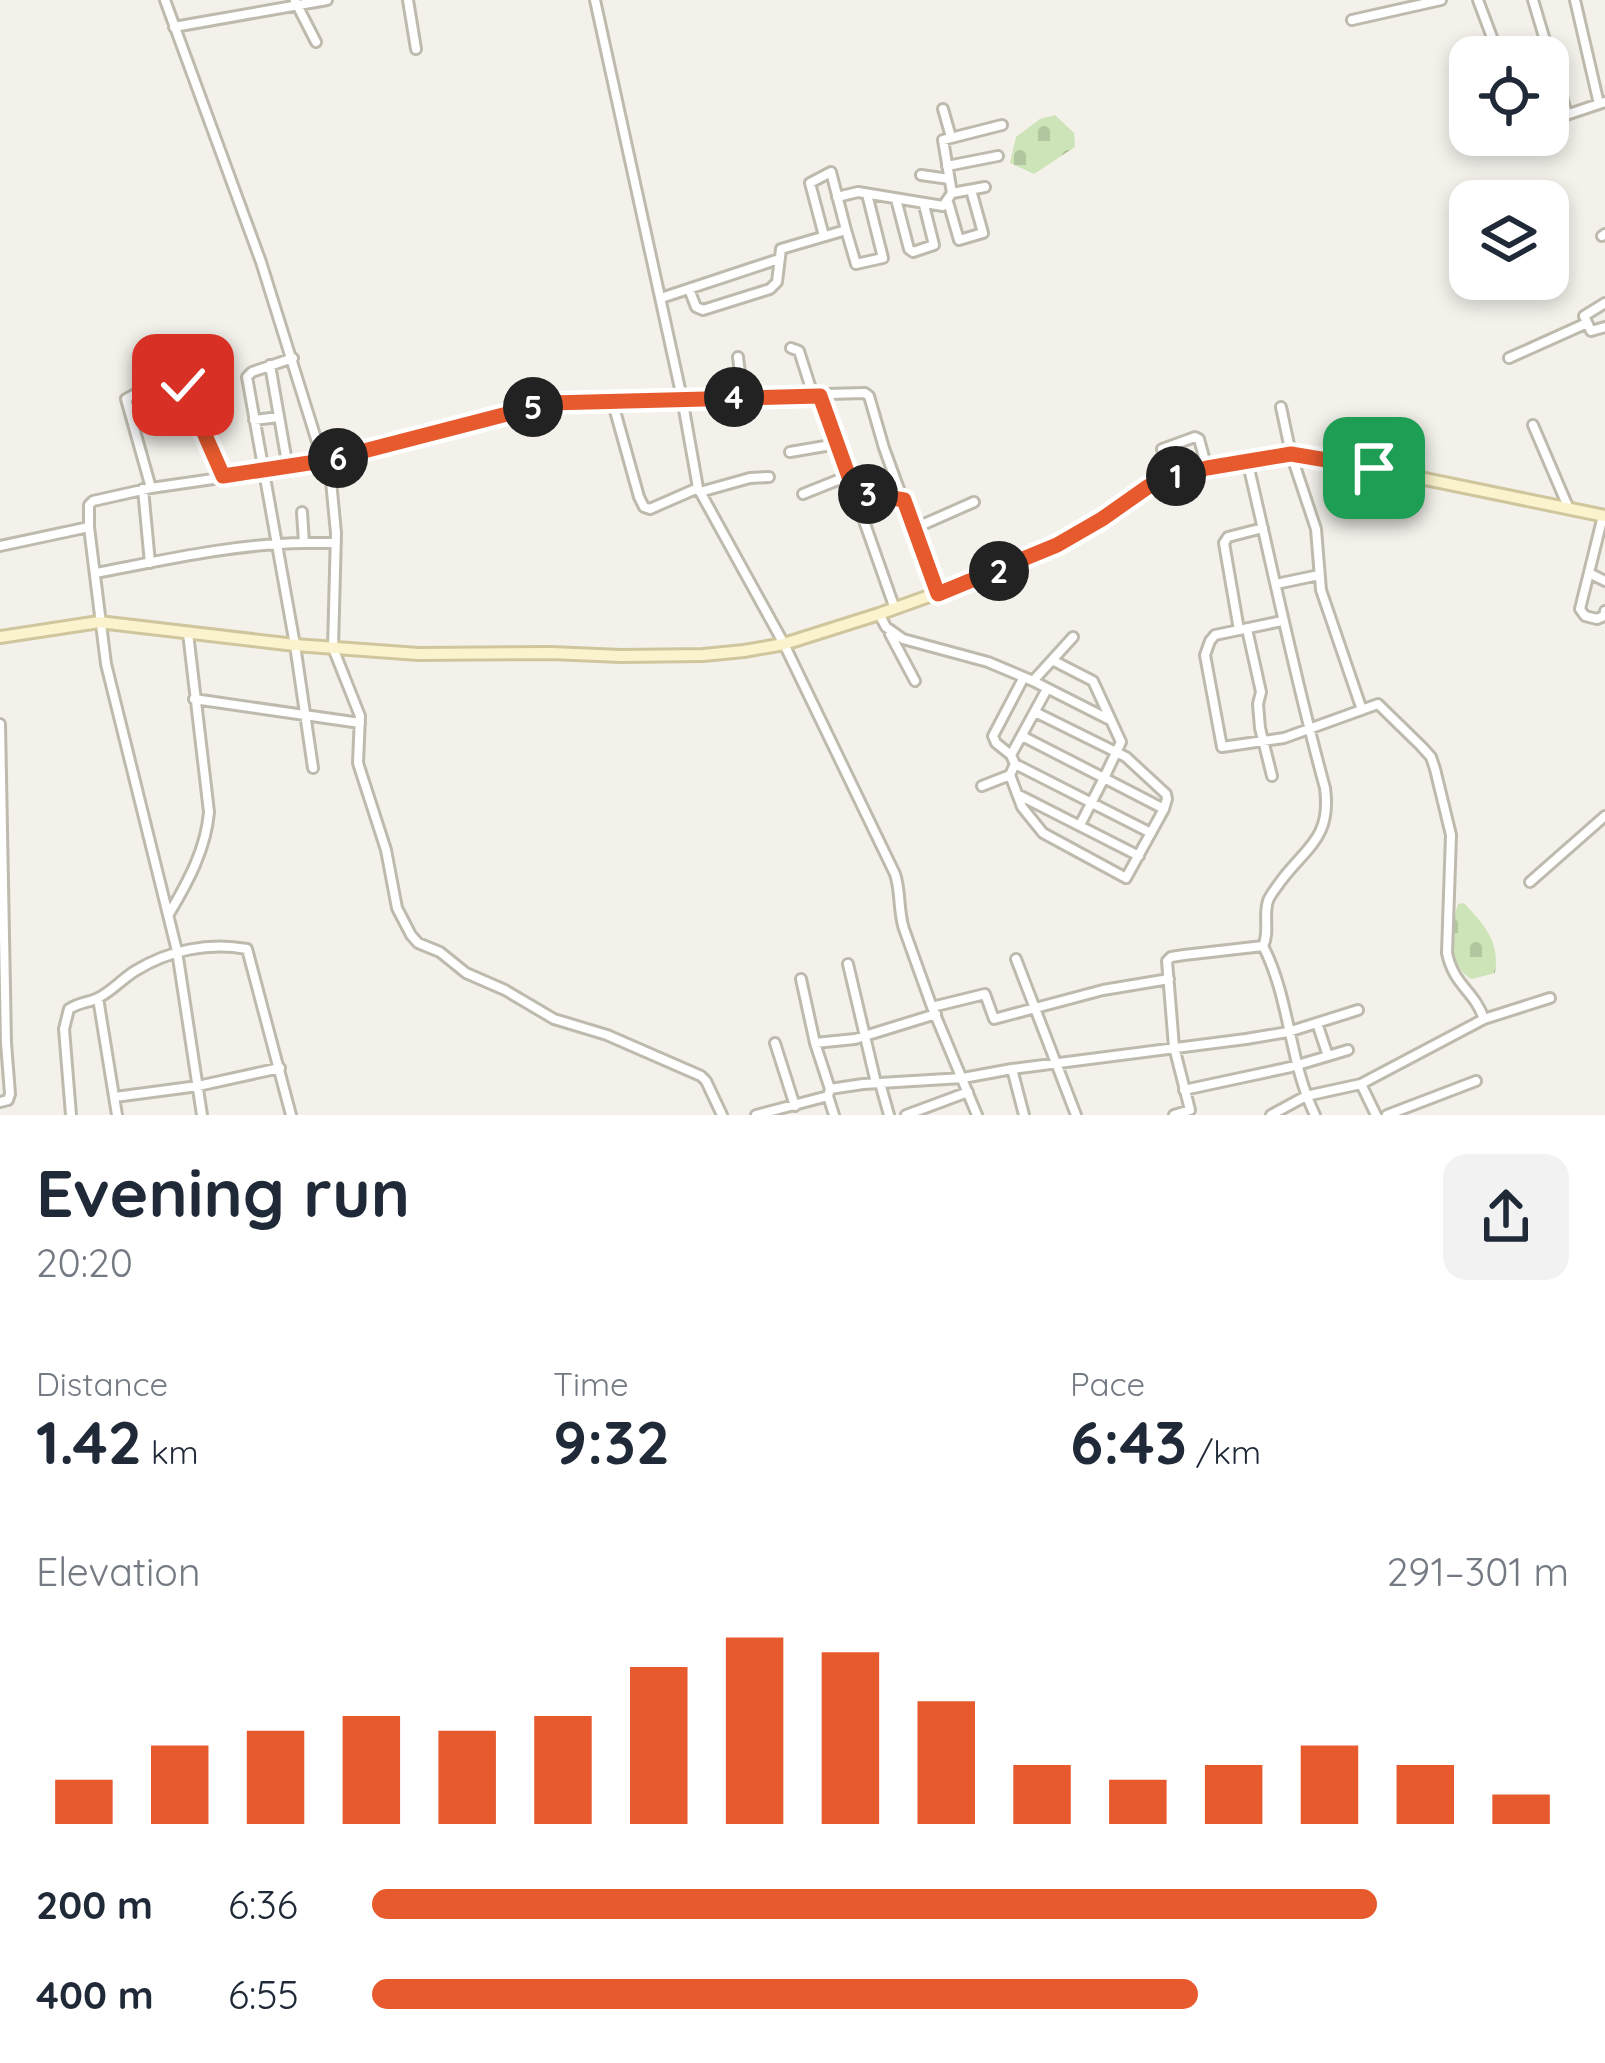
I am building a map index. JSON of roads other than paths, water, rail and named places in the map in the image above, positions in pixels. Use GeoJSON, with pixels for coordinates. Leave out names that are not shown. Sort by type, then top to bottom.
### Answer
{"type":"FeatureCollection","features":[{"type":"Feature","properties":{"kind":"street"},"geometry":{"type":"LineString","coordinates":[[165,0],[261,262],[326,461],[336,543],[333,648],[358,711],[358,763],[386,850],[398,908],[418,943],[440,952],[466,973],[554,1019],[607,1035],[702,1077],[722,1115]]}},
{"type":"Feature","properties":{"kind":"street"},"geometry":{"type":"LineString","coordinates":[[174,27],[327,0]]}},
{"type":"Feature","properties":{"kind":"street"},"geometry":{"type":"LineString","coordinates":[[408,0],[416,49]]}},
{"type":"Feature","properties":{"kind":"street"},"geometry":{"type":"LineString","coordinates":[[596,0],[699,490],[784,644],[895,874],[900,917],[977,1115]]}},
{"type":"Feature","properties":{"kind":"street"},"geometry":{"type":"LineString","coordinates":[[1352,20],[1441,0]]}},
{"type":"Feature","properties":{"kind":"street"},"geometry":{"type":"LineString","coordinates":[[1478,0],[1492,36]]}},
{"type":"Feature","properties":{"kind":"street"},"geometry":{"type":"LineString","coordinates":[[1533,0],[1544,36]]}},
{"type":"Feature","properties":{"kind":"street"},"geometry":{"type":"LineString","coordinates":[[1569,113],[1602,103],[1575,0]]}},
{"type":"Feature","properties":{"kind":"street"},"geometry":{"type":"LineString","coordinates":[[296,2],[316,42]]}},
{"type":"Feature","properties":{"kind":"street"},"geometry":{"type":"LineString","coordinates":[[944,109],[951,137]]}},
{"type":"Feature","properties":{"kind":"street"},"geometry":{"type":"LineString","coordinates":[[971,190],[982,233],[959,240],[942,143],[1002,125]]}},
{"type":"Feature","properties":{"kind":"street"},"geometry":{"type":"LineString","coordinates":[[947,166],[998,156]]}},
{"type":"Feature","properties":{"kind":"street"},"geometry":{"type":"LineString","coordinates":[[824,236],[810,183],[830,172],[856,264],[883,258],[867,194]]}},
{"type":"Feature","properties":{"kind":"street"},"geometry":{"type":"LineString","coordinates":[[922,175],[950,179]]}},
{"type":"Feature","properties":{"kind":"street"},"geometry":{"type":"LineString","coordinates":[[837,197],[858,192],[940,207],[950,197],[985,188]]}},
{"type":"Feature","properties":{"kind":"street"},"geometry":{"type":"LineString","coordinates":[[896,199],[913,252],[934,244],[924,205]]}},
{"type":"Feature","properties":{"kind":"street"},"geometry":{"type":"LineString","coordinates":[[689,289],[696,307],[703,310],[770,290],[777,282],[779,252],[786,246],[845,230]]}},
{"type":"Feature","properties":{"kind":"street"},"geometry":{"type":"LineString","coordinates":[[661,298],[778,259]]}},
{"type":"Feature","properties":{"kind":"street"},"geometry":{"type":"LineString","coordinates":[[1605,302],[1586,313],[1593,332],[1605,327]]}},
{"type":"Feature","properties":{"kind":"street"},"geometry":{"type":"LineString","coordinates":[[1509,358],[1587,323]]}},
{"type":"Feature","properties":{"kind":"street"},"geometry":{"type":"LineString","coordinates":[[791,348],[800,351],[895,609]]}},
{"type":"Feature","properties":{"kind":"street"},"geometry":{"type":"LineString","coordinates":[[738,357],[743,397]]}},
{"type":"Feature","properties":{"kind":"street"},"geometry":{"type":"LineString","coordinates":[[293,358],[248,375],[314,767]]}},
{"type":"Feature","properties":{"kind":"street"},"geometry":{"type":"LineString","coordinates":[[271,365],[288,468]]}},
{"type":"Feature","properties":{"kind":"street"},"geometry":{"type":"LineString","coordinates":[[150,563],[147,489],[126,400],[169,384],[185,386],[223,476]]}},
{"type":"Feature","properties":{"kind":"street"},"geometry":{"type":"LineString","coordinates":[[202,1115],[177,951],[106,664],[89,527],[93,501],[326,461],[542,404],[868,394],[938,594]]}},
{"type":"Feature","properties":{"kind":"street"},"geometry":{"type":"LineString","coordinates":[[612,400],[644,507],[650,509],[699,490],[770,477]]}},
{"type":"Feature","properties":{"kind":"street"},"geometry":{"type":"LineString","coordinates":[[1280,407],[1316,529],[1318,575],[1362,710]]}},
{"type":"Feature","properties":{"kind":"street"},"geometry":{"type":"LineString","coordinates":[[254,420],[279,417]]}},
{"type":"Feature","properties":{"kind":"street"},"geometry":{"type":"LineString","coordinates":[[1533,425],[1570,510]]}},
{"type":"Feature","properties":{"kind":"street"},"geometry":{"type":"LineString","coordinates":[[1168,479],[1162,449],[1195,437],[1207,468]]}},
{"type":"Feature","properties":{"kind":"street"},"geometry":{"type":"LineString","coordinates":[[790,452],[837,444]]}},
{"type":"Feature","properties":{"kind":"street"},"geometry":{"type":"LineString","coordinates":[[0,637],[99,622],[418,654],[703,655],[784,644],[938,594],[1057,545],[1149,486],[1207,468],[1291,454],[1604,516],[1580,609],[1581,614],[1597,620],[1605,611]]}},
{"type":"Feature","properties":{"kind":"street"},"geometry":{"type":"LineString","coordinates":[[1247,460],[1325,788],[1327,810],[1312,848],[1287,872],[1268,901],[1264,946],[1315,1115]]}},
{"type":"Feature","properties":{"kind":"street"},"geometry":{"type":"LineString","coordinates":[[803,494],[848,476]]}},
{"type":"Feature","properties":{"kind":"street"},"geometry":{"type":"LineString","coordinates":[[854,491],[904,500]]}},
{"type":"Feature","properties":{"kind":"street"},"geometry":{"type":"LineString","coordinates":[[915,528],[974,502]]}},
{"type":"Feature","properties":{"kind":"street"},"geometry":{"type":"LineString","coordinates":[[302,512],[304,543]]}},
{"type":"Feature","properties":{"kind":"street"},"geometry":{"type":"LineString","coordinates":[[0,546],[89,527]]}},
{"type":"Feature","properties":{"kind":"street"},"geometry":{"type":"LineString","coordinates":[[1263,528],[1228,537],[1224,543],[1261,692],[1257,710],[1272,776]]}},
{"type":"Feature","properties":{"kind":"street"},"geometry":{"type":"LineString","coordinates":[[96,573],[278,543],[336,543]]}},
{"type":"Feature","properties":{"kind":"street"},"geometry":{"type":"LineString","coordinates":[[1589,573],[1605,581]]}},
{"type":"Feature","properties":{"kind":"street"},"geometry":{"type":"LineString","coordinates":[[1276,584],[1318,575]]}},
{"type":"Feature","properties":{"kind":"street"},"geometry":{"type":"LineString","coordinates":[[879,614],[915,681]]}},
{"type":"Feature","properties":{"kind":"street"},"geometry":{"type":"LineString","coordinates":[[1282,621],[1210,640],[1205,655],[1222,747],[1284,738],[1381,705],[1421,746],[1435,769],[1450,836],[1447,953],[1451,972],[1484,1018]]}},
{"type":"Feature","properties":{"kind":"street"},"geometry":{"type":"LineString","coordinates":[[886,627],[903,639],[988,662],[1109,719]]}},
{"type":"Feature","properties":{"kind":"street"},"geometry":{"type":"LineString","coordinates":[[169,915],[208,830],[188,632]]}},
{"type":"Feature","properties":{"kind":"street"},"geometry":{"type":"LineString","coordinates":[[1073,637],[1029,679],[993,736],[1013,759],[1151,833]]}},
{"type":"Feature","properties":{"kind":"street"},"geometry":{"type":"LineString","coordinates":[[1052,661],[1093,681],[1120,736],[1117,752],[1080,825]]}},
{"type":"Feature","properties":{"kind":"street"},"geometry":{"type":"LineString","coordinates":[[1035,712],[1132,761],[1166,794],[1164,809],[1129,877],[1043,833],[1022,807],[1010,775],[1013,759],[1022,736],[1047,688]]}},
{"type":"Feature","properties":{"kind":"street"},"geometry":{"type":"LineString","coordinates":[[194,699],[360,723]]}},
{"type":"Feature","properties":{"kind":"street"},"geometry":{"type":"LineString","coordinates":[[0,724],[10,1094],[0,1102]]}},
{"type":"Feature","properties":{"kind":"street"},"geometry":{"type":"LineString","coordinates":[[1022,736],[1164,809]]}},
{"type":"Feature","properties":{"kind":"street"},"geometry":{"type":"LineString","coordinates":[[982,786],[1010,775]]}},
{"type":"Feature","properties":{"kind":"street"},"geometry":{"type":"LineString","coordinates":[[1017,794],[1138,856]]}},
{"type":"Feature","properties":{"kind":"street"},"geometry":{"type":"LineString","coordinates":[[1530,882],[1605,816]]}},
{"type":"Feature","properties":{"kind":"street"},"geometry":{"type":"LineString","coordinates":[[71,1115],[65,1020],[72,1006],[98,998],[135,971],[177,951],[205,946],[246,948],[291,1115]]}},
{"type":"Feature","properties":{"kind":"street"},"geometry":{"type":"LineString","coordinates":[[1174,1115],[1190,1113],[1174,1047],[1167,964],[1171,957],[1264,946]]}},
{"type":"Feature","properties":{"kind":"street"},"geometry":{"type":"LineString","coordinates":[[1016,959],[1076,1115]]}},
{"type":"Feature","properties":{"kind":"street"},"geometry":{"type":"LineString","coordinates":[[848,964],[889,1115]]}},
{"type":"Feature","properties":{"kind":"street"},"geometry":{"type":"LineString","coordinates":[[801,979],[834,1115]]}},
{"type":"Feature","properties":{"kind":"street"},"geometry":{"type":"LineString","coordinates":[[815,1043],[855,1039],[985,994],[994,1018],[1103,990],[1169,979]]}},
{"type":"Feature","properties":{"kind":"street"},"geometry":{"type":"LineString","coordinates":[[98,998],[117,1115]]}},
{"type":"Feature","properties":{"kind":"street"},"geometry":{"type":"LineString","coordinates":[[1271,1115],[1306,1096],[1361,1084],[1484,1018],[1550,998]]}},
{"type":"Feature","properties":{"kind":"street"},"geometry":{"type":"LineString","coordinates":[[756,1115],[780,1113],[829,1093],[878,1083],[963,1078],[1288,1032],[1358,1010]]}},
{"type":"Feature","properties":{"kind":"street"},"geometry":{"type":"LineString","coordinates":[[1317,1023],[1328,1056]]}},
{"type":"Feature","properties":{"kind":"street"},"geometry":{"type":"LineString","coordinates":[[775,1043],[795,1106]]}},
{"type":"Feature","properties":{"kind":"street"},"geometry":{"type":"LineString","coordinates":[[1184,1090],[1298,1066],[1348,1050]]}},
{"type":"Feature","properties":{"kind":"street"},"geometry":{"type":"LineString","coordinates":[[115,1097],[280,1068]]}},
{"type":"Feature","properties":{"kind":"street"},"geometry":{"type":"LineString","coordinates":[[1012,1069],[1024,1115]]}},
{"type":"Feature","properties":{"kind":"street"},"geometry":{"type":"LineString","coordinates":[[1387,1115],[1477,1081]]}},
{"type":"Feature","properties":{"kind":"street"},"geometry":{"type":"LineString","coordinates":[[1361,1084],[1376,1115]]}},
{"type":"Feature","properties":{"kind":"street"},"geometry":{"type":"LineString","coordinates":[[906,1115],[968,1092]]}}]}
